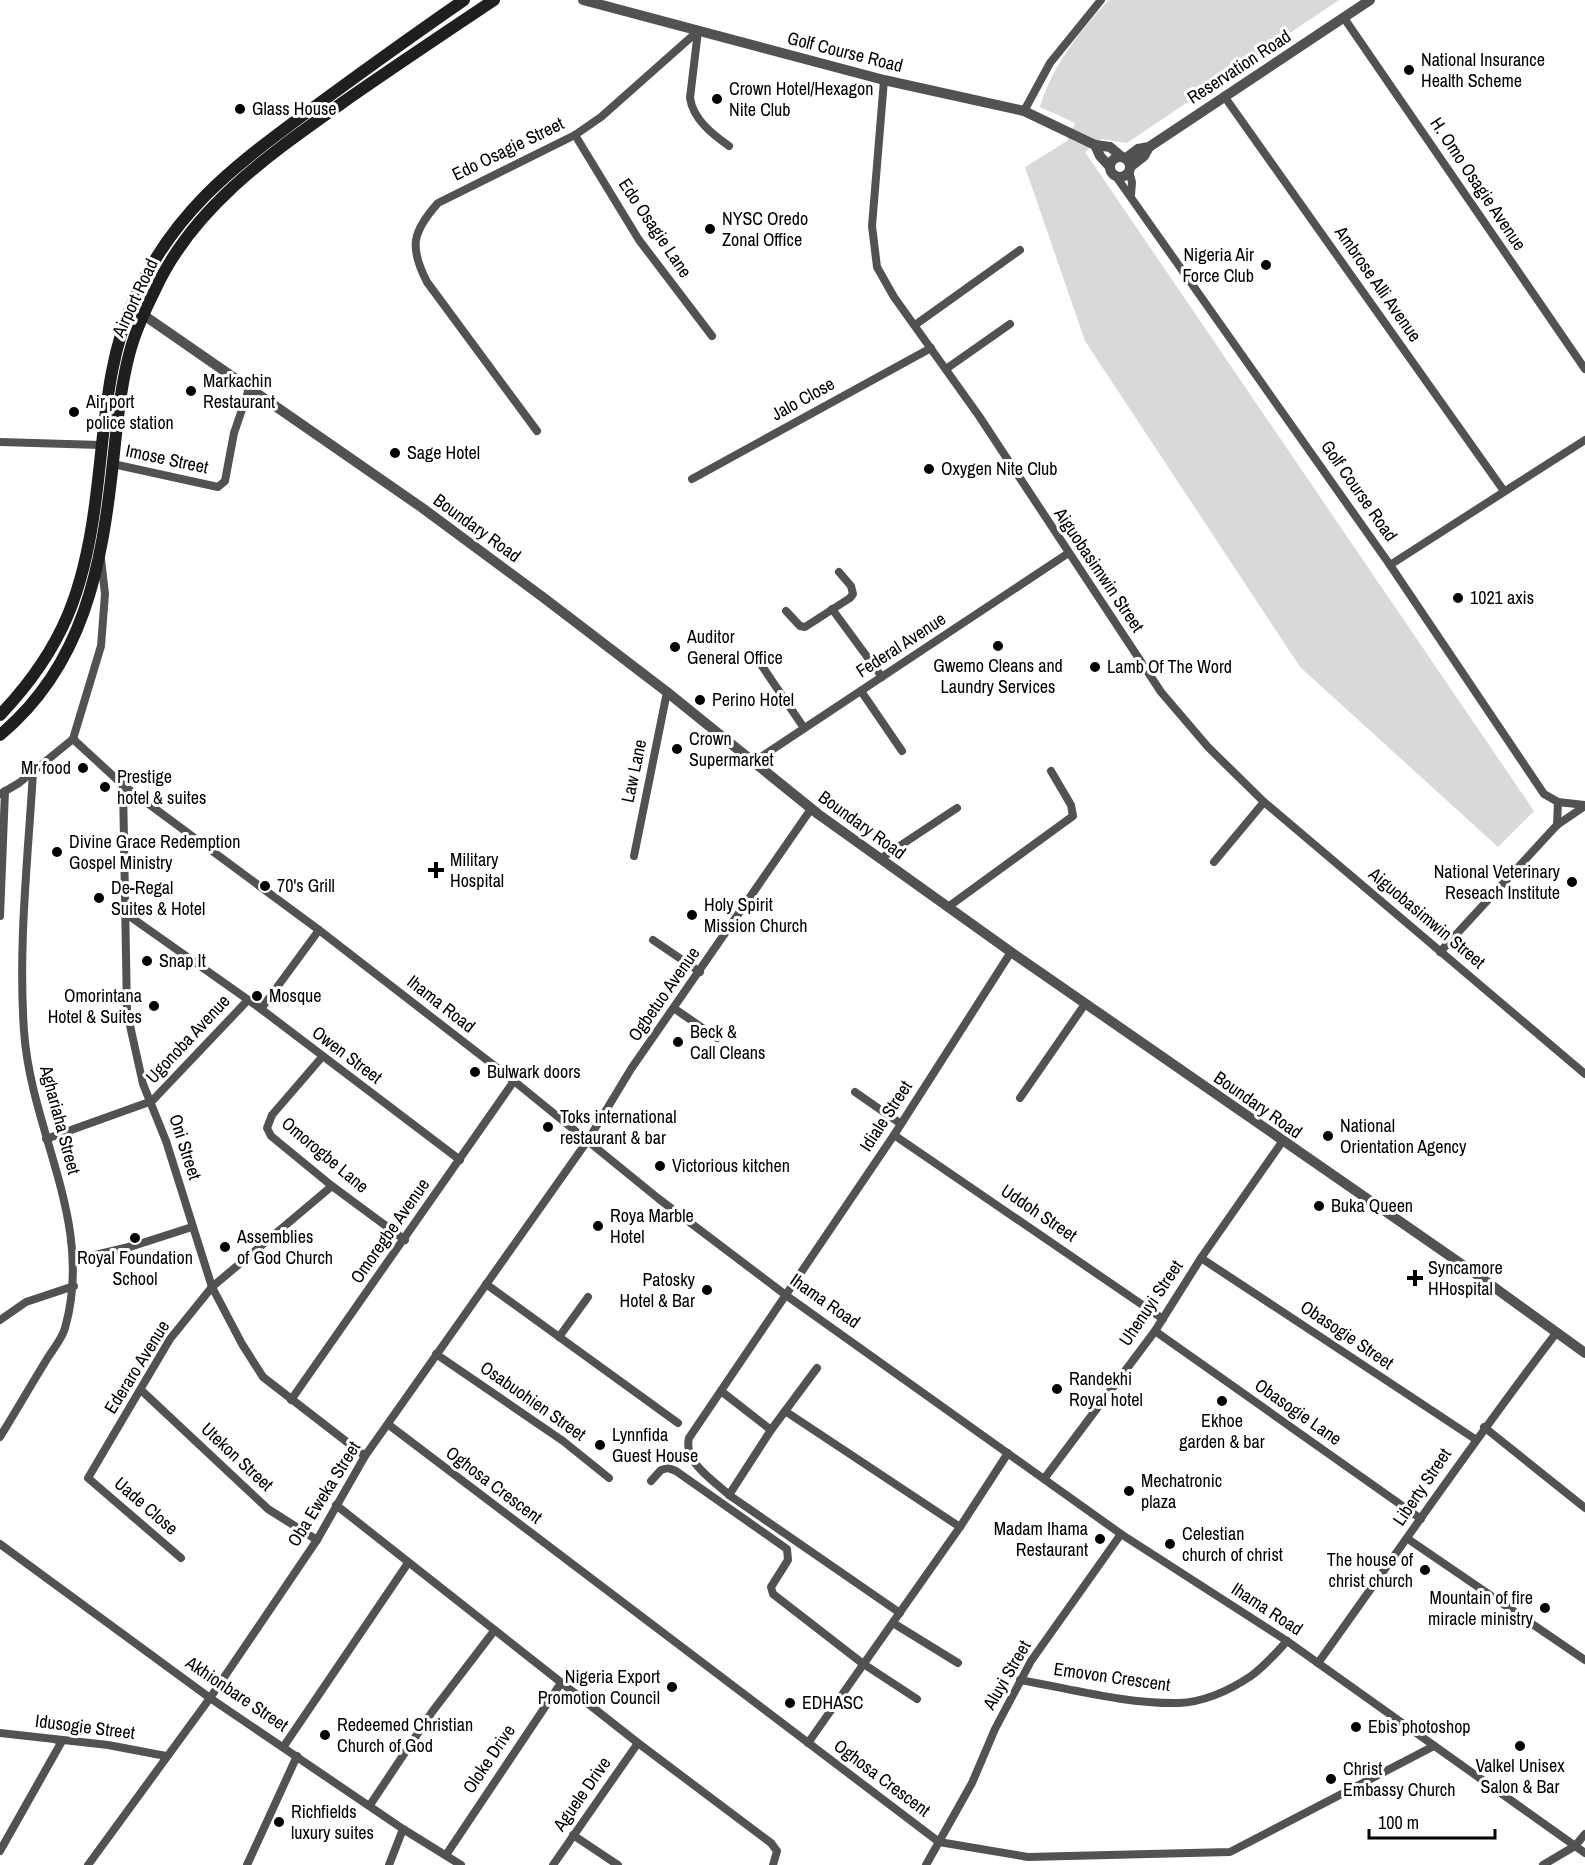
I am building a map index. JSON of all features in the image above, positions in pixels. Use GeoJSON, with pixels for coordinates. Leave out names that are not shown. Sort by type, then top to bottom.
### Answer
{"type":"FeatureCollection","features":[{"type":"Feature","properties":{"kind":"main road","name":"Airport Road"},"geometry":{"type":"LineString","coordinates":[[0,716],[28,686],[52,649],[95,549],[100,445],[113,366],[129,313],[146,274],[162,249],[182,220],[216,183],[255,150],[464,0]]}},
{"type":"Feature","properties":{"kind":"main road","name":"Airport Road"},"geometry":{"type":"LineString","coordinates":[[0,735],[25,715],[53,679],[85,611],[95,549],[113,465],[121,392],[129,352],[146,316],[155,289],[191,233],[211,208],[241,178],[279,147],[494,0]]}},
{"type":"Feature","properties":{"kind":"street","name":"Golf Course Road"},"geometry":{"type":"LineString","coordinates":[[583,0],[884,80],[1024,111],[1095,145]]}},
{"type":"Feature","properties":{"kind":"street"},"geometry":{"type":"LineString","coordinates":[[1024,111],[1050,63],[1101,0]]}},
{"type":"Feature","properties":{"kind":"street","name":"Reservation Road"},"geometry":{"type":"LineString","coordinates":[[1127,163],[1138,149],[1149,147],[1370,0]]}},
{"type":"Feature","properties":{"kind":"street","name":"H. Omo Osagie Avenue"},"geometry":{"type":"LineString","coordinates":[[1344,18],[1585,369]]}},
{"type":"Feature","properties":{"kind":"street","name":"Edo Osagie Street"},"geometry":{"type":"LineString","coordinates":[[537,431],[427,282],[416,261],[415,238],[422,221],[438,202],[575,135],[601,117],[698,31]]}},
{"type":"Feature","properties":{"kind":"street"},"geometry":{"type":"LineString","coordinates":[[698,31],[690,98],[692,109],[715,136],[729,146]]}},
{"type":"Feature","properties":{"kind":"street","name":"Aiguobasimwin Street"},"geometry":{"type":"LineString","coordinates":[[884,80],[872,247],[877,267],[1161,692],[1208,747],[1264,802],[1585,1074]]}},
{"type":"Feature","properties":{"kind":"street","name":"Ambrose Alli Avenue"},"geometry":{"type":"LineString","coordinates":[[1224,96],[1504,491]]}},
{"type":"Feature","properties":{"kind":"street","name":"Edo Osagie Lane"},"geometry":{"type":"LineString","coordinates":[[575,135],[639,240],[712,336]]}},
{"type":"Feature","properties":{"kind":"street"},"geometry":{"type":"LineString","coordinates":[[1095,145],[1100,156],[1112,171],[1124,176],[1127,163]]}},
{"type":"Feature","properties":{"kind":"street"},"geometry":{"type":"LineString","coordinates":[[1095,145],[1110,147],[1127,163],[1132,183],[1131,195]]}},
{"type":"Feature","properties":{"kind":"street"},"geometry":{"type":"LineString","coordinates":[[1112,171],[1112,160],[1127,163]]}},
{"type":"Feature","properties":{"kind":"street","name":"Golf Course Road"},"geometry":{"type":"LineString","coordinates":[[1112,171],[1121,188],[1131,195],[1390,565],[1545,794],[1558,802]]}},
{"type":"Feature","properties":{"kind":"street"},"geometry":{"type":"LineString","coordinates":[[915,325],[1020,250]]}},
{"type":"Feature","properties":{"kind":"street","name":"Boundary Road"},"geometry":{"type":"LineString","coordinates":[[129,313],[146,316],[430,514],[668,692],[811,809],[948,908],[1585,1353]]}},
{"type":"Feature","properties":{"kind":"street"},"geometry":{"type":"LineString","coordinates":[[946,369],[1010,324]]}},
{"type":"Feature","properties":{"kind":"street","name":"Jalo Close"},"geometry":{"type":"LineString","coordinates":[[692,479],[931,348]]}},
{"type":"Feature","properties":{"kind":"street","name":"Imose Street"},"geometry":{"type":"LineString","coordinates":[[113,465],[218,487],[225,481],[234,433],[249,389]]}},
{"type":"Feature","properties":{"kind":"street"},"geometry":{"type":"LineString","coordinates":[[1390,565],[1585,440]]}},
{"type":"Feature","properties":{"kind":"street"},"geometry":{"type":"LineString","coordinates":[[0,442],[100,445]]}},
{"type":"Feature","properties":{"kind":"street"},"geometry":{"type":"LineString","coordinates":[[0,916],[2,792],[33,772],[73,740],[102,646],[105,594],[95,549]]}},
{"type":"Feature","properties":{"kind":"street","name":"Federal Avenue"},"geometry":{"type":"LineString","coordinates":[[752,763],[1067,554]]}},
{"type":"Feature","properties":{"kind":"street"},"geometry":{"type":"LineString","coordinates":[[786,611],[800,626],[805,627],[853,594],[851,586],[839,572]]}},
{"type":"Feature","properties":{"kind":"street"},"geometry":{"type":"LineString","coordinates":[[832,609],[882,677]]}},
{"type":"Feature","properties":{"kind":"street"},"geometry":{"type":"LineString","coordinates":[[762,666],[804,728]]}},
{"type":"Feature","properties":{"kind":"street"},"geometry":{"type":"LineString","coordinates":[[861,691],[902,751]]}},
{"type":"Feature","properties":{"kind":"street","name":"Law Lane"},"geometry":{"type":"LineString","coordinates":[[634,856],[668,692]]}},
{"type":"Feature","properties":{"kind":"street","name":"Ihama Road"},"geometry":{"type":"LineString","coordinates":[[73,740],[123,785],[319,930],[514,1081],[660,1199],[788,1296],[1121,1534],[1318,1662],[1585,1853]]}},
{"type":"Feature","properties":{"kind":"street"},"geometry":{"type":"LineString","coordinates":[[948,908],[1073,816],[1071,805],[1051,771]]}},
{"type":"Feature","properties":{"kind":"street","name":"Aghariaha Street"},"geometry":{"type":"LineString","coordinates":[[0,1437],[64,1330],[74,1286],[69,1212],[32,1090],[24,1030],[23,934],[33,772]]}},
{"type":"Feature","properties":{"kind":"street","name":"Oni Street"},"geometry":{"type":"LineString","coordinates":[[123,785],[127,1012],[143,1084],[152,1101],[212,1287],[262,1377],[365,1456]]}},
{"type":"Feature","properties":{"kind":"street"},"geometry":{"type":"LineString","coordinates":[[1214,862],[1264,802]]}},
{"type":"Feature","properties":{"kind":"street"},"geometry":{"type":"LineString","coordinates":[[1557,825],[1558,802],[1585,805]]}},
{"type":"Feature","properties":{"kind":"street"},"geometry":{"type":"LineString","coordinates":[[1440,952],[1557,825],[1585,805]]}},
{"type":"Feature","properties":{"kind":"street"},"geometry":{"type":"LineString","coordinates":[[880,859],[957,808]]}},
{"type":"Feature","properties":{"kind":"street","name":"Ogbetuo Avenue"},"geometry":{"type":"LineString","coordinates":[[588,1140],[631,1069],[675,1009],[811,809]]}},
{"type":"Feature","properties":{"kind":"street","name":"Owen Street"},"geometry":{"type":"LineString","coordinates":[[125,913],[261,1009],[460,1160]]}},
{"type":"Feature","properties":{"kind":"street"},"geometry":{"type":"LineString","coordinates":[[261,1009],[319,930]]}},
{"type":"Feature","properties":{"kind":"street"},"geometry":{"type":"LineString","coordinates":[[653,940],[700,972]]}},
{"type":"Feature","properties":{"kind":"street","name":"Idiale Street"},"geometry":{"type":"LineString","coordinates":[[729,1495],[693,1461],[687,1445],[894,1135],[1011,952]]}},
{"type":"Feature","properties":{"kind":"street","name":"Ugonoba Avenue"},"geometry":{"type":"LineString","coordinates":[[152,1101],[248,1000]]}},
{"type":"Feature","properties":{"kind":"street"},"geometry":{"type":"LineString","coordinates":[[1020,1098],[1085,1004]]}},
{"type":"Feature","properties":{"kind":"street"},"geometry":{"type":"LineString","coordinates":[[675,1009],[717,1038]]}},
{"type":"Feature","properties":{"kind":"street","name":"Omorogbe Lane"},"geometry":{"type":"LineString","coordinates":[[322,1057],[272,1115],[267,1128],[271,1136],[332,1186],[405,1240]]}},
{"type":"Feature","properties":{"kind":"street","name":"Omoregbe Avenue"},"geometry":{"type":"LineString","coordinates":[[291,1400],[514,1081]]}},
{"type":"Feature","properties":{"kind":"street"},"geometry":{"type":"LineString","coordinates":[[855,1092],[901,1124]]}},
{"type":"Feature","properties":{"kind":"street"},"geometry":{"type":"LineString","coordinates":[[46,1139],[152,1101]]}},
{"type":"Feature","properties":{"kind":"street","name":"Uddoh Street"},"geometry":{"type":"LineString","coordinates":[[894,1135],[1163,1319]]}},
{"type":"Feature","properties":{"kind":"street","name":"Oba Eweka Street"},"geometry":{"type":"LineString","coordinates":[[87,1865],[210,1698],[317,1540],[365,1456],[588,1140]]}},
{"type":"Feature","properties":{"kind":"street","name":"Uhenuyi Street"},"geometry":{"type":"LineString","coordinates":[[1044,1479],[1155,1331],[1201,1257],[1282,1142]]}},
{"type":"Feature","properties":{"kind":"street","name":"Ederaro Avenue"},"geometry":{"type":"LineString","coordinates":[[88,1478],[170,1339],[212,1287],[332,1186]]}},
{"type":"Feature","properties":{"kind":"street"},"geometry":{"type":"LineString","coordinates":[[74,1260],[133,1246],[192,1227]]}},
{"type":"Feature","properties":{"kind":"street","name":"Obasogie Street"},"geometry":{"type":"LineString","coordinates":[[1201,1257],[1475,1440]]}},
{"type":"Feature","properties":{"kind":"street"},"geometry":{"type":"LineString","coordinates":[[486,1284],[678,1423]]}},
{"type":"Feature","properties":{"kind":"street"},"geometry":{"type":"LineString","coordinates":[[0,1320],[26,1302],[74,1286]]}},
{"type":"Feature","properties":{"kind":"street"},"geometry":{"type":"LineString","coordinates":[[559,1337],[588,1297]]}},
{"type":"Feature","properties":{"kind":"street","name":"Obasogie Lane"},"geometry":{"type":"LineString","coordinates":[[1155,1331],[1421,1519]]}},
{"type":"Feature","properties":{"kind":"street","name":"Liberty Street"},"geometry":{"type":"LineString","coordinates":[[1318,1662],[1408,1539],[1484,1427],[1557,1332]]}},
{"type":"Feature","properties":{"kind":"street","name":"Osabuohien Street"},"geometry":{"type":"LineString","coordinates":[[436,1354],[554,1435],[609,1478]]}},
{"type":"Feature","properties":{"kind":"street"},"geometry":{"type":"LineString","coordinates":[[817,1368],[771,1430],[729,1495],[900,1613]]}},
{"type":"Feature","properties":{"kind":"street","name":"Utekon Street"},"geometry":{"type":"LineString","coordinates":[[141,1390],[268,1509],[317,1540]]}},
{"type":"Feature","properties":{"kind":"street"},"geometry":{"type":"LineString","coordinates":[[722,1391],[771,1430]]}},
{"type":"Feature","properties":{"kind":"street"},"geometry":{"type":"LineString","coordinates":[[785,1411],[960,1527]]}},
{"type":"Feature","properties":{"kind":"street","name":"Oghosa Crescent"},"geometry":{"type":"LineString","coordinates":[[388,1425],[939,1842],[1063,1861],[1230,1852],[1434,1746]]}},
{"type":"Feature","properties":{"kind":"street"},"geometry":{"type":"LineString","coordinates":[[1484,1427],[1585,1508]]}},
{"type":"Feature","properties":{"kind":"street"},"geometry":{"type":"LineString","coordinates":[[808,1743],[862,1663],[960,1527],[1008,1453]]}},
{"type":"Feature","properties":{"kind":"street"},"geometry":{"type":"LineString","coordinates":[[651,1481],[661,1470],[668,1468],[676,1471],[787,1549],[788,1560],[771,1587],[773,1594],[862,1663],[917,1699]]}},
{"type":"Feature","properties":{"kind":"street","name":"Uade Close"},"geometry":{"type":"LineString","coordinates":[[88,1478],[181,1558]]}},
{"type":"Feature","properties":{"kind":"street"},"geometry":{"type":"LineString","coordinates":[[336,1505],[638,1743],[771,1843],[777,1851],[777,1864]]}},
{"type":"Feature","properties":{"kind":"street","name":"Aluyi Street"},"geometry":{"type":"LineString","coordinates":[[926,1865],[972,1783],[995,1729],[1020,1680],[1121,1534]]}},
{"type":"Feature","properties":{"kind":"street"},"geometry":{"type":"LineString","coordinates":[[1408,1539],[1585,1660]]}},
{"type":"Feature","properties":{"kind":"street","name":"Akhionbare Street"},"geometry":{"type":"LineString","coordinates":[[0,1544],[210,1698],[284,1746],[403,1829],[461,1865]]}},
{"type":"Feature","properties":{"kind":"street"},"geometry":{"type":"LineString","coordinates":[[284,1746],[408,1563]]}},
{"type":"Feature","properties":{"kind":"street"},"geometry":{"type":"LineString","coordinates":[[893,1623],[958,1663]]}},
{"type":"Feature","properties":{"kind":"street"},"geometry":{"type":"LineString","coordinates":[[370,1805],[432,1712],[494,1631]]}},
{"type":"Feature","properties":{"kind":"street","name":"Emovon Crescent"},"geometry":{"type":"LineString","coordinates":[[1020,1680],[1139,1700],[1181,1703],[1213,1696],[1254,1675],[1287,1641]]}},
{"type":"Feature","properties":{"kind":"street","name":"Oloke Drive"},"geometry":{"type":"LineString","coordinates":[[446,1855],[561,1683]]}},
{"type":"Feature","properties":{"kind":"street","name":"Idusogie Street"},"geometry":{"type":"LineString","coordinates":[[0,1733],[108,1745],[166,1756]]}},
{"type":"Feature","properties":{"kind":"street"},"geometry":{"type":"LineString","coordinates":[[0,1851],[62,1741],[55,1740]]}},
{"type":"Feature","properties":{"kind":"street","name":"Aguele Drive"},"geometry":{"type":"LineString","coordinates":[[553,1865],[638,1743]]}},
{"type":"Feature","properties":{"kind":"street"},"geometry":{"type":"LineString","coordinates":[[247,1865],[297,1756]]}},
{"type":"Feature","properties":{"kind":"street"},"geometry":{"type":"LineString","coordinates":[[389,1865],[403,1829]]}},
{"type":"Feature","properties":{"kind":"street"},"geometry":{"type":"LineString","coordinates":[[573,1834],[618,1865]]}},
{"type":"Feature","properties":{"kind":"street"},"geometry":{"type":"LineString","coordinates":[[1543,1865],[1575,1846],[1585,1834]]}},
{"type":"Feature","properties":{"kind":"shaded area"},"geometry":{"type":"Polygon","coordinates":[[[1109,0],[1339,0],[1127,143],[1101,139],[1085,152],[1534,811],[1498,847],[1300,667],[1085,341],[1025,167],[1067,141],[1075,123],[1040,107],[1051,78],[1068,50],[1109,0]]]}},
{"type":"Feature","properties":{"kind":"place","name":"National Insurance Health Scheme"},"geometry":{"type":"Point","coordinates":[1409,70]}},
{"type":"Feature","properties":{"kind":"place","name":"Crown Hotel/Hexagon Nite Club"},"geometry":{"type":"Point","coordinates":[717,99]}},
{"type":"Feature","properties":{"kind":"place","name":"Glass House"},"geometry":{"type":"Point","coordinates":[240,109]}},
{"type":"Feature","properties":{"kind":"place","name":"NYSC Oredo Zonal Office"},"geometry":{"type":"Point","coordinates":[710,229]}},
{"type":"Feature","properties":{"kind":"place","name":"Nigeria Air Force Club"},"geometry":{"type":"Point","coordinates":[1266,265]}},
{"type":"Feature","properties":{"kind":"place","name":"Markachin Restaurant"},"geometry":{"type":"Point","coordinates":[191,391]}},
{"type":"Feature","properties":{"kind":"place","name":"Air port police station"},"geometry":{"type":"Point","coordinates":[74,412]}},
{"type":"Feature","properties":{"kind":"place","name":"Sage Hotel"},"geometry":{"type":"Point","coordinates":[395,453]}},
{"type":"Feature","properties":{"kind":"place","name":"Oxygen Nite Club"},"geometry":{"type":"Point","coordinates":[929,469]}},
{"type":"Feature","properties":{"kind":"place","name":"1021 axis"},"geometry":{"type":"Point","coordinates":[1458,598]}},
{"type":"Feature","properties":{"kind":"place","name":"Gwemo Cleans and Laundry Services"},"geometry":{"type":"Point","coordinates":[998,646]}},
{"type":"Feature","properties":{"kind":"place","name":"Auditor General Office"},"geometry":{"type":"Point","coordinates":[675,647]}},
{"type":"Feature","properties":{"kind":"place","name":"Lamb Of The Word"},"geometry":{"type":"Point","coordinates":[1095,667]}},
{"type":"Feature","properties":{"kind":"place","name":"Perino Hotel"},"geometry":{"type":"Point","coordinates":[700,700]}},
{"type":"Feature","properties":{"kind":"place","name":"Crown Supermarket"},"geometry":{"type":"Point","coordinates":[677,749]}},
{"type":"Feature","properties":{"kind":"place","name":"Mr food"},"geometry":{"type":"Point","coordinates":[83,768]}},
{"type":"Feature","properties":{"kind":"place","name":"Prestige hotel & suites"},"geometry":{"type":"Point","coordinates":[105,787]}},
{"type":"Feature","properties":{"kind":"place","name":"Divine Grace Redemption Gospel Ministry"},"geometry":{"type":"Point","coordinates":[57,852]}},
{"type":"Feature","properties":{"kind":"place","name":"Military Hospital"},"geometry":{"type":"Point","coordinates":[436,870]}},
{"type":"Feature","properties":{"kind":"place","name":"National Veterinary Reseach Institute"},"geometry":{"type":"Point","coordinates":[1572,882]}},
{"type":"Feature","properties":{"kind":"place","name":"70's Grill"},"geometry":{"type":"Point","coordinates":[265,886]}},
{"type":"Feature","properties":{"kind":"place","name":"De-Regal Suites & Hotel"},"geometry":{"type":"Point","coordinates":[99,898]}},
{"type":"Feature","properties":{"kind":"place","name":"Holy Spirit Mission Church"},"geometry":{"type":"Point","coordinates":[692,915]}},
{"type":"Feature","properties":{"kind":"place","name":"Snap It"},"geometry":{"type":"Point","coordinates":[147,961]}},
{"type":"Feature","properties":{"kind":"place","name":"Mosque"},"geometry":{"type":"Point","coordinates":[257,996]}},
{"type":"Feature","properties":{"kind":"place","name":"Omorintana Hotel & Suites"},"geometry":{"type":"Point","coordinates":[154,1006]}},
{"type":"Feature","properties":{"kind":"place","name":"Beck & Call Cleans"},"geometry":{"type":"Point","coordinates":[678,1042]}},
{"type":"Feature","properties":{"kind":"place","name":"Bulwark doors"},"geometry":{"type":"Point","coordinates":[475,1072]}},
{"type":"Feature","properties":{"kind":"place","name":"Toks international restaurant & bar"},"geometry":{"type":"Point","coordinates":[548,1127]}},
{"type":"Feature","properties":{"kind":"place","name":"National Orientation Agency"},"geometry":{"type":"Point","coordinates":[1328,1136]}},
{"type":"Feature","properties":{"kind":"place","name":"Victorious kitchen"},"geometry":{"type":"Point","coordinates":[660,1166]}},
{"type":"Feature","properties":{"kind":"place","name":"Buka Queen"},"geometry":{"type":"Point","coordinates":[1319,1206]}},
{"type":"Feature","properties":{"kind":"place","name":"Roya Marble Hotel"},"geometry":{"type":"Point","coordinates":[598,1226]}},
{"type":"Feature","properties":{"kind":"place","name":"Royal Foundation School"},"geometry":{"type":"Point","coordinates":[135,1238]}},
{"type":"Feature","properties":{"kind":"place","name":"Assemblies of God Church"},"geometry":{"type":"Point","coordinates":[225,1247]}},
{"type":"Feature","properties":{"kind":"place","name":"Syncamore HHospital"},"geometry":{"type":"Point","coordinates":[1415,1278]}},
{"type":"Feature","properties":{"kind":"place","name":"Patosky Hotel & Bar"},"geometry":{"type":"Point","coordinates":[707,1290]}},
{"type":"Feature","properties":{"kind":"place","name":"Randekhi Royal hotel"},"geometry":{"type":"Point","coordinates":[1057,1389]}},
{"type":"Feature","properties":{"kind":"place","name":"Ekhoe garden & bar"},"geometry":{"type":"Point","coordinates":[1222,1401]}},
{"type":"Feature","properties":{"kind":"place","name":"Lynnfida Guest House"},"geometry":{"type":"Point","coordinates":[600,1445]}},
{"type":"Feature","properties":{"kind":"place","name":"Mechatronic plaza"},"geometry":{"type":"Point","coordinates":[1129,1491]}},
{"type":"Feature","properties":{"kind":"place","name":"Madam Ihama Restaurant"},"geometry":{"type":"Point","coordinates":[1100,1539]}},
{"type":"Feature","properties":{"kind":"place","name":"Celestian church of christ"},"geometry":{"type":"Point","coordinates":[1170,1544]}},
{"type":"Feature","properties":{"kind":"place","name":"The house of christ church"},"geometry":{"type":"Point","coordinates":[1425,1570]}},
{"type":"Feature","properties":{"kind":"place","name":"Mountain of fire miracle ministry"},"geometry":{"type":"Point","coordinates":[1545,1608]}},
{"type":"Feature","properties":{"kind":"place","name":"Nigeria Export Promotion Council"},"geometry":{"type":"Point","coordinates":[672,1687]}},
{"type":"Feature","properties":{"kind":"place","name":"EDHASC"},"geometry":{"type":"Point","coordinates":[790,1703]}},
{"type":"Feature","properties":{"kind":"place","name":"Ebis photoshop"},"geometry":{"type":"Point","coordinates":[1356,1727]}},
{"type":"Feature","properties":{"kind":"place","name":"Redeemed Christian Church of God"},"geometry":{"type":"Point","coordinates":[325,1735]}},
{"type":"Feature","properties":{"kind":"place","name":"Valkel Unisex Salon & Bar"},"geometry":{"type":"Point","coordinates":[1520,1746]}},
{"type":"Feature","properties":{"kind":"place","name":"Christ Embassy Church"},"geometry":{"type":"Point","coordinates":[1331,1779]}},
{"type":"Feature","properties":{"kind":"place","name":"Richfields luxury suites"},"geometry":{"type":"Point","coordinates":[279,1822]}}]}
